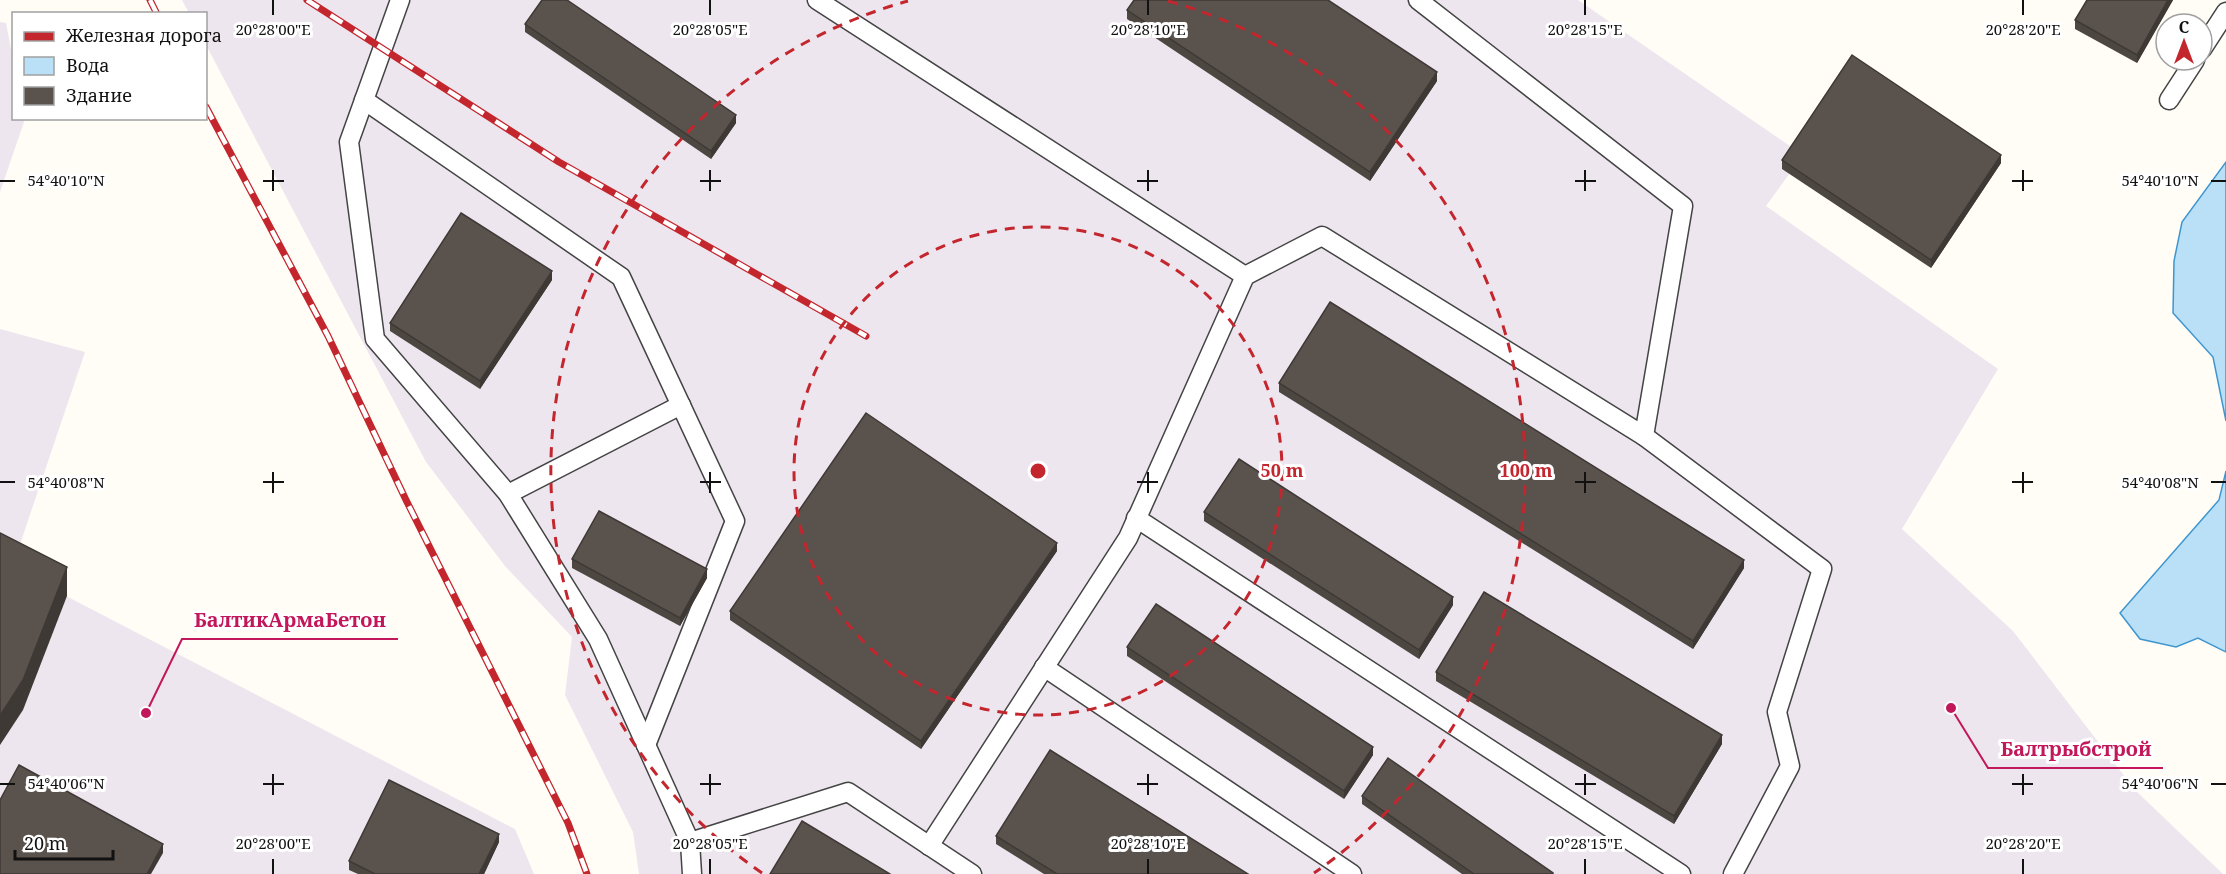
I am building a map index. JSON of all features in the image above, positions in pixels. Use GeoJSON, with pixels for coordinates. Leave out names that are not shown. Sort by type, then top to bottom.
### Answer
{"type":"FeatureCollection","features":[{"type":"Feature","properties":{"kind":"lane"},"geometry":{"type":"LineString","coordinates":[[400,0],[348,142],[375,339],[508,494],[598,639],[690,842],[692,874]]}},
{"type":"Feature","properties":{"kind":"lane"},"geometry":{"type":"LineString","coordinates":[[817,0],[1245,276]]}},
{"type":"Feature","properties":{"kind":"lane"},"geometry":{"type":"LineString","coordinates":[[1418,0],[1683,206],[1644,436]]}},
{"type":"Feature","properties":{"kind":"lane"},"geometry":{"type":"LineString","coordinates":[[2214,30],[2226,12]]}},
{"type":"Feature","properties":{"kind":"lane"},"geometry":{"type":"LineString","coordinates":[[2169,100],[2186,72]]}},
{"type":"Feature","properties":{"kind":"lane"},"geometry":{"type":"LineString","coordinates":[[364,100],[621,278],[735,521],[646,745]]}},
{"type":"Feature","properties":{"kind":"lane"},"geometry":{"type":"LineString","coordinates":[[929,846],[1128,538],[1245,276],[1322,236],[1644,436],[1822,569],[1777,712],[1790,766],[1733,874]]}},
{"type":"Feature","properties":{"kind":"lane"},"geometry":{"type":"LineString","coordinates":[[508,494],[681,405]]}},
{"type":"Feature","properties":{"kind":"lane"},"geometry":{"type":"LineString","coordinates":[[1136,518],[1681,874]]}},
{"type":"Feature","properties":{"kind":"lane"},"geometry":{"type":"LineString","coordinates":[[1044,667],[1352,874]]}},
{"type":"Feature","properties":{"kind":"lane"},"geometry":{"type":"LineString","coordinates":[[690,842],[848,792],[972,874]]}},
{"type":"Feature","properties":{"kind":"shaded area"},"geometry":{"type":"Polygon","coordinates":[[[182,0],[1578,0],[1803,155],[1766,206],[1998,369],[1902,529],[2013,631],[2135,790],[2223,874],[639,874],[633,832],[565,695],[572,637],[505,566],[426,462],[207,47],[207,12],[188,12],[182,0]]]}},
{"type":"Feature","properties":{"kind":"shaded area"},"geometry":{"type":"Polygon","coordinates":[[[0,22],[6,23],[12,54],[12,120],[25,120],[0,192],[0,22]]]}},
{"type":"Feature","properties":{"kind":"shaded area"},"geometry":{"type":"Polygon","coordinates":[[[0,329],[85,352],[12,568],[515,829],[534,874],[0,874],[0,329]]]}},
{"type":"Feature","properties":{"kind":"water"},"geometry":{"type":"Polygon","coordinates":[[[2226,162],[2226,421],[2213,357],[2173,313],[2174,261],[2182,222],[2226,162]]]}},
{"type":"Feature","properties":{"kind":"water"},"geometry":{"type":"Polygon","coordinates":[[[2226,471],[2226,652],[2198,638],[2176,647],[2140,639],[2120,613],[2219,500],[2226,471]]]}},
{"type":"Feature","properties":{"kind":"building"},"geometry":{"type":"Polygon","coordinates":[[[542,0],[567,0],[736,115],[711,151],[525,24],[542,0]]]}},
{"type":"Feature","properties":{"kind":"building"},"geometry":{"type":"Polygon","coordinates":[[[1134,0],[1328,0],[1437,72],[1370,172],[1127,10],[1134,0]]]}},
{"type":"Feature","properties":{"kind":"building"},"geometry":{"type":"Polygon","coordinates":[[[2087,0],[2168,0],[2161,12],[2154,12],[2154,25],[2137,55],[2075,20],[2087,0]]]}},
{"type":"Feature","properties":{"kind":"building"},"geometry":{"type":"Polygon","coordinates":[[[1852,55],[2001,155],[1931,260],[1782,160],[1852,55]]]}},
{"type":"Feature","properties":{"kind":"building"},"geometry":{"type":"Polygon","coordinates":[[[461,213],[552,271],[480,381],[390,323],[461,213]]]}},
{"type":"Feature","properties":{"kind":"building"},"geometry":{"type":"Polygon","coordinates":[[[1330,302],[1744,560],[1693,641],[1279,383],[1330,302]]]}},
{"type":"Feature","properties":{"kind":"building"},"geometry":{"type":"Polygon","coordinates":[[[866,413],[1057,543],[921,741],[730,611],[866,413]]]}},
{"type":"Feature","properties":{"kind":"building"},"geometry":{"type":"Polygon","coordinates":[[[1239,459],[1453,597],[1419,650],[1204,512],[1239,459]]]}},
{"type":"Feature","properties":{"kind":"building"},"geometry":{"type":"Polygon","coordinates":[[[599,511],[707,569],[680,618],[572,559],[599,511]]]}},
{"type":"Feature","properties":{"kind":"building"},"geometry":{"type":"Polygon","coordinates":[[[0,533],[67,567],[23,680],[0,716],[0,533]]]}},
{"type":"Feature","properties":{"kind":"building"},"geometry":{"type":"Polygon","coordinates":[[[1484,592],[1722,735],[1674,816],[1436,672],[1484,592]]]}},
{"type":"Feature","properties":{"kind":"building"},"geometry":{"type":"Polygon","coordinates":[[[1156,604],[1373,747],[1344,791],[1127,647],[1156,604]]]}},
{"type":"Feature","properties":{"kind":"building"},"geometry":{"type":"Polygon","coordinates":[[[1050,750],[1248,874],[1057,874],[996,836],[1050,750]]]}},
{"type":"Feature","properties":{"kind":"building"},"geometry":{"type":"Polygon","coordinates":[[[1388,758],[1553,874],[1474,874],[1362,796],[1388,758]]]}},
{"type":"Feature","properties":{"kind":"building"},"geometry":{"type":"Polygon","coordinates":[[[19,765],[163,844],[147,874],[0,874],[0,800],[19,765]]]}},
{"type":"Feature","properties":{"kind":"building"},"geometry":{"type":"Polygon","coordinates":[[[389,780],[499,834],[479,874],[375,874],[349,861],[389,780]]]}},
{"type":"Feature","properties":{"kind":"building"},"geometry":{"type":"Polygon","coordinates":[[[802,821],[890,874],[770,874],[802,821]]]}},
{"type":"Feature","properties":{"kind":"railway"},"geometry":{"type":"LineString","coordinates":[[150,0],[156,12]]}},
{"type":"Feature","properties":{"kind":"railway"},"geometry":{"type":"LineString","coordinates":[[307,0],[559,162],[866,336]]}},
{"type":"Feature","properties":{"kind":"railway"},"geometry":{"type":"LineString","coordinates":[[207,109],[328,336],[406,500],[568,823],[587,874]]}},
{"type":"Feature","properties":{"kind":"place","name":"Балтрыбстрой"},"geometry":{"type":"Point","coordinates":[1951,708]}},
{"type":"Feature","properties":{"kind":"place","name":"БалтикАрмаБетон"},"geometry":{"type":"Point","coordinates":[146,713]}}]}
